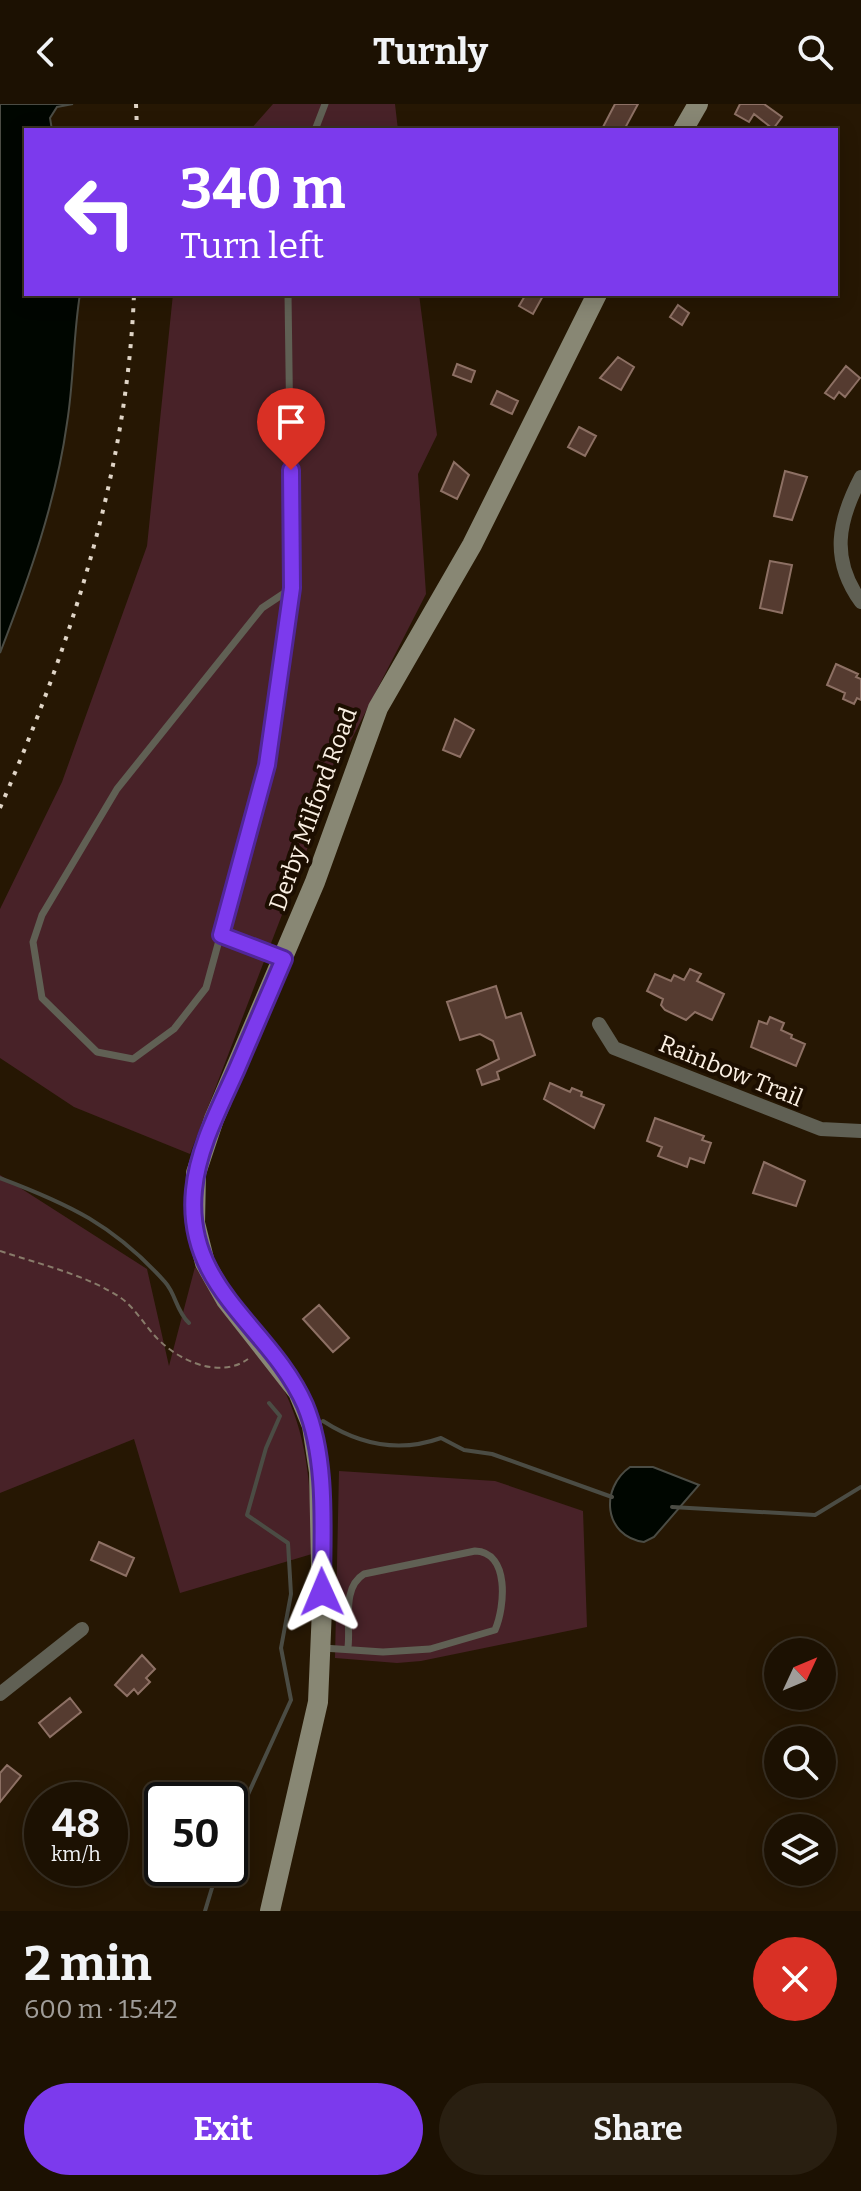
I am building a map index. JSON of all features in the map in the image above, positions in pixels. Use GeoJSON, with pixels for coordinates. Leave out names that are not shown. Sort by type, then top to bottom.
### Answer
{"type":"FeatureCollection","features":[{"type":"Feature","properties":{"kind":"main road"},"geometry":{"type":"LineString","coordinates":[[684,128],[698,104]]}},
{"type":"Feature","properties":{"kind":"main road","name":"Derby Milford Road"},"geometry":{"type":"LineString","coordinates":[[270,1911],[313,1730],[321,1648],[316,1446],[298,1392],[214,1281],[195,1223],[194,1192],[203,1147],[284,959],[378,708],[472,545],[596,296]]}},
{"type":"Feature","properties":{"kind":"street"},"geometry":{"type":"LineString","coordinates":[[861,477],[840,524],[840,550],[847,577],[861,602]]}},
{"type":"Feature","properties":{"kind":"street","name":"Rainbow Trail"},"geometry":{"type":"LineString","coordinates":[[599,1024],[614,1048],[821,1129],[861,1131]]}},
{"type":"Feature","properties":{"kind":"street"},"geometry":{"type":"LineString","coordinates":[[0,1694],[82,1629]]}},
{"type":"Feature","properties":{"kind":"lane"},"geometry":{"type":"LineString","coordinates":[[316,128],[325,104]]}},
{"type":"Feature","properties":{"kind":"lane"},"geometry":{"type":"LineString","coordinates":[[288,296],[292,588],[267,765],[206,988],[174,1029],[133,1059],[97,1052],[42,998],[33,942],[42,915],[117,789],[262,608],[292,588]]}},
{"type":"Feature","properties":{"kind":"lane"},"geometry":{"type":"LineString","coordinates":[[221,935],[284,959]]}},
{"type":"Feature","properties":{"kind":"lane"},"geometry":{"type":"LineString","coordinates":[[321,1648],[348,1647],[383,1652],[430,1649],[495,1630],[501,1615],[500,1572],[495,1558],[486,1551],[475,1551],[364,1574],[354,1580],[349,1591],[348,1647]]}},
{"type":"Feature","properties":{"kind":"path"},"geometry":{"type":"LineString","coordinates":[[0,1251],[92,1284],[123,1299],[170,1349],[213,1369],[242,1363],[265,1347]]}},
{"type":"Feature","properties":{"kind":"shaded area"},"geometry":{"type":"Polygon","coordinates":[[[0,104],[73,104],[57,107],[50,118],[52,128],[24,128],[24,296],[80,296],[69,407],[56,482],[31,568],[0,653],[0,104]]]}},
{"type":"Feature","properties":{"kind":"shaded area"},"geometry":{"type":"Polygon","coordinates":[[[273,104],[395,104],[398,128],[252,128],[273,104]]]}},
{"type":"Feature","properties":{"kind":"shaded area"},"geometry":{"type":"Polygon","coordinates":[[[173,296],[419,296],[437,435],[418,474],[426,594],[343,756],[190,1154],[74,1107],[0,1058],[0,909],[62,782],[147,546],[173,296]]]}},
{"type":"Feature","properties":{"kind":"shaded area"},"geometry":{"type":"Polygon","coordinates":[[[0,1175],[147,1269],[169,1366],[195,1267],[283,1388],[292,1408],[307,1469],[312,1554],[180,1593],[134,1439],[0,1493],[0,1175]]]}},
{"type":"Feature","properties":{"kind":"shaded area"},"geometry":{"type":"Polygon","coordinates":[[[630,1467],[653,1467],[699,1485],[654,1537],[644,1542],[620,1531],[610,1510],[614,1487],[630,1467]]]}},
{"type":"Feature","properties":{"kind":"shaded area"},"geometry":{"type":"Polygon","coordinates":[[[339,1471],[495,1481],[583,1511],[587,1627],[421,1661],[397,1663],[335,1658],[339,1471]]]}},
{"type":"Feature","properties":{"kind":"building"},"geometry":{"type":"Polygon","coordinates":[[[615,104],[638,104],[625,128],[603,127],[615,104]]]}},
{"type":"Feature","properties":{"kind":"building"},"geometry":{"type":"Polygon","coordinates":[[[740,104],[764,104],[782,117],[772,128],[754,114],[749,122],[735,114],[740,104]]]}},
{"type":"Feature","properties":{"kind":"building"},"geometry":{"type":"Polygon","coordinates":[[[525,296],[543,296],[533,314],[519,306],[525,296]]]}},
{"type":"Feature","properties":{"kind":"building"},"geometry":{"type":"Polygon","coordinates":[[[678,305],[689,313],[682,325],[670,317],[678,305]]]}},
{"type":"Feature","properties":{"kind":"building"},"geometry":{"type":"Polygon","coordinates":[[[618,357],[634,367],[621,390],[600,378],[618,357]]]}},
{"type":"Feature","properties":{"kind":"building"},"geometry":{"type":"Polygon","coordinates":[[[457,364],[475,371],[471,382],[453,375],[457,364]]]}},
{"type":"Feature","properties":{"kind":"building"},"geometry":{"type":"Polygon","coordinates":[[[846,366],[860,378],[845,397],[839,392],[834,399],[825,393],[846,366]]]}},
{"type":"Feature","properties":{"kind":"building"},"geometry":{"type":"Polygon","coordinates":[[[497,391],[518,401],[512,414],[491,404],[497,391]]]}},
{"type":"Feature","properties":{"kind":"building"},"geometry":{"type":"Polygon","coordinates":[[[579,427],[596,436],[585,456],[568,447],[579,427]]]}},
{"type":"Feature","properties":{"kind":"building"},"geometry":{"type":"Polygon","coordinates":[[[454,462],[469,475],[457,499],[441,491],[454,462]]]}},
{"type":"Feature","properties":{"kind":"building"},"geometry":{"type":"Polygon","coordinates":[[[785,471],[807,477],[792,520],[774,516],[785,471]]]}},
{"type":"Feature","properties":{"kind":"building"},"geometry":{"type":"Polygon","coordinates":[[[770,561],[792,565],[782,613],[760,608],[770,561]]]}},
{"type":"Feature","properties":{"kind":"building"},"geometry":{"type":"Polygon","coordinates":[[[836,664],[858,674],[856,677],[861,679],[861,700],[857,698],[854,704],[843,699],[845,693],[827,685],[836,664]]]}},
{"type":"Feature","properties":{"kind":"building"},"geometry":{"type":"Polygon","coordinates":[[[455,719],[474,730],[460,757],[443,750],[455,719]]]}},
{"type":"Feature","properties":{"kind":"building"},"geometry":{"type":"Polygon","coordinates":[[[690,969],[701,974],[697,981],[724,994],[712,1020],[695,1012],[686,1020],[665,1010],[661,1005],[663,999],[647,991],[655,974],[671,981],[674,975],[684,980],[690,969]]]}},
{"type":"Feature","properties":{"kind":"building"},"geometry":{"type":"Polygon","coordinates":[[[496,986],[506,1018],[521,1013],[535,1055],[497,1072],[499,1079],[482,1085],[477,1070],[499,1059],[493,1041],[480,1034],[460,1040],[447,1002],[496,986]]]}},
{"type":"Feature","properties":{"kind":"building"},"geometry":{"type":"Polygon","coordinates":[[[770,1017],[784,1023],[781,1030],[792,1035],[791,1038],[805,1044],[796,1066],[751,1047],[759,1021],[767,1024],[770,1017]]]}},
{"type":"Feature","properties":{"kind":"building"},"geometry":{"type":"Polygon","coordinates":[[[550,1083],[570,1092],[572,1088],[582,1092],[581,1096],[604,1105],[594,1128],[544,1099],[550,1083]]]}},
{"type":"Feature","properties":{"kind":"building"},"geometry":{"type":"Polygon","coordinates":[[[655,1118],[704,1136],[702,1140],[711,1143],[704,1163],[690,1158],[687,1167],[658,1156],[662,1147],[647,1141],[655,1118]]]}},
{"type":"Feature","properties":{"kind":"building"},"geometry":{"type":"Polygon","coordinates":[[[764,1162],[805,1181],[796,1206],[753,1193],[764,1162]]]}},
{"type":"Feature","properties":{"kind":"building"},"geometry":{"type":"Polygon","coordinates":[[[319,1305],[349,1338],[333,1352],[303,1319],[319,1305]]]}},
{"type":"Feature","properties":{"kind":"building"},"geometry":{"type":"Polygon","coordinates":[[[99,1542],[134,1558],[126,1576],[91,1560],[99,1542]]]}},
{"type":"Feature","properties":{"kind":"building"},"geometry":{"type":"Polygon","coordinates":[[[142,1655],[155,1669],[146,1678],[150,1682],[138,1694],[134,1689],[127,1696],[115,1685],[142,1655]]]}},
{"type":"Feature","properties":{"kind":"building"},"geometry":{"type":"Polygon","coordinates":[[[70,1698],[81,1712],[50,1737],[39,1723],[70,1698]]]}},
{"type":"Feature","properties":{"kind":"building"},"geometry":{"type":"Polygon","coordinates":[[[7,1765],[21,1776],[0,1802],[0,1773],[7,1765]]]}},
{"type":"Feature","properties":{"kind":"waterway"},"geometry":{"type":"LineString","coordinates":[[0,1178],[69,1207],[109,1231],[165,1282],[189,1323]]}},
{"type":"Feature","properties":{"kind":"waterway"},"geometry":{"type":"LineString","coordinates":[[248,1794],[291,1700],[281,1648],[291,1594],[288,1543],[247,1515],[266,1448],[280,1416],[269,1403]]}},
{"type":"Feature","properties":{"kind":"waterway"},"geometry":{"type":"LineString","coordinates":[[323,1421],[351,1436],[380,1444],[410,1445],[441,1438],[464,1450],[492,1454],[612,1497]]}},
{"type":"Feature","properties":{"kind":"waterway"},"geometry":{"type":"LineString","coordinates":[[672,1507],[815,1515],[861,1487]]}},
{"type":"Feature","properties":{"kind":"waterway"},"geometry":{"type":"LineString","coordinates":[[205,1911],[213,1886]]}},
{"type":"Feature","properties":{"kind":"railway"},"geometry":{"type":"LineString","coordinates":[[136,104],[137,128]]}},
{"type":"Feature","properties":{"kind":"railway"},"geometry":{"type":"LineString","coordinates":[[0,808],[50,684],[91,557],[120,427],[134,296]]}},
{"type":"Feature","properties":{"kind":"route"},"geometry":{"type":"LineString","coordinates":[[291,470],[292,588],[267,765],[221,935],[284,959],[203,1147],[196,1173],[193,1204],[199,1242],[214,1281],[290,1378],[312,1426],[319,1472],[322,1592]]}}]}
